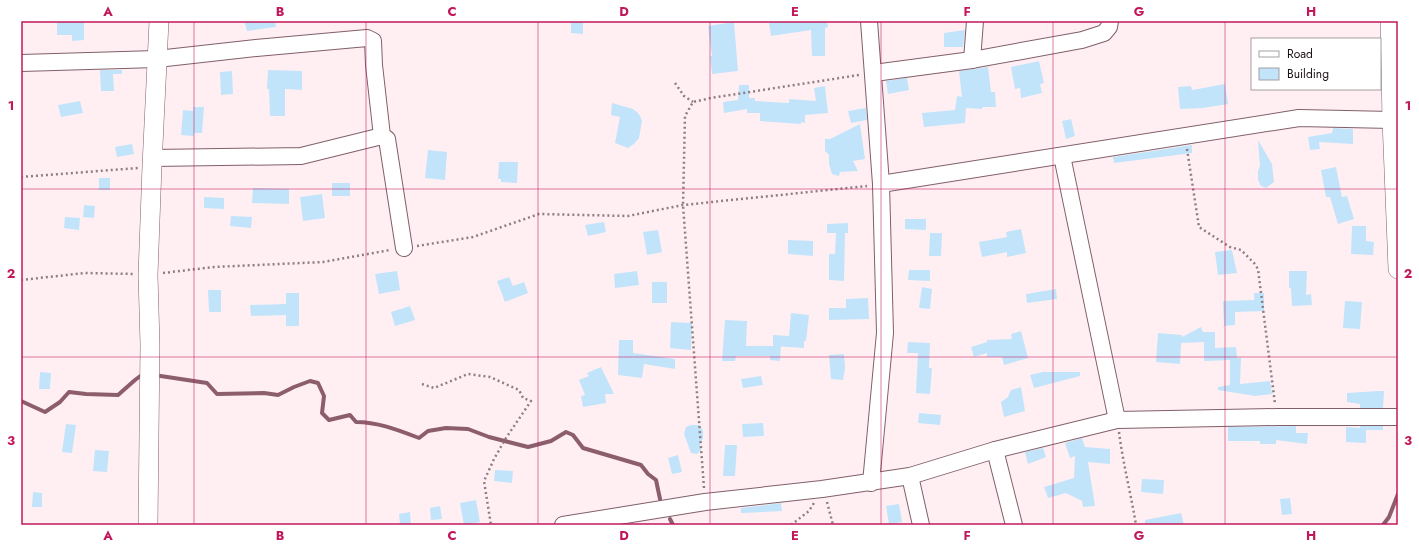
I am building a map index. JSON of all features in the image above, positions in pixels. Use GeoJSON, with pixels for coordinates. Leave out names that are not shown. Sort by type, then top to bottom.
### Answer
{"type":"FeatureCollection","features":[{"type":"Feature","properties":{"kind":"street"},"geometry":{"type":"LineString","coordinates":[[148,525],[150,345],[148,275],[159,21]]}},
{"type":"Feature","properties":{"kind":"street"},"geometry":{"type":"LineString","coordinates":[[869,21],[881,184],[885,333],[871,482]]}},
{"type":"Feature","properties":{"kind":"street"},"geometry":{"type":"LineString","coordinates":[[972,60],[975,21]]}},
{"type":"Feature","properties":{"kind":"street"},"geometry":{"type":"LineString","coordinates":[[874,73],[972,60],[1082,40],[1104,33],[1109,28],[1110,21]]}},
{"type":"Feature","properties":{"kind":"street"},"geometry":{"type":"LineString","coordinates":[[1390,21],[1392,120],[1398,268]]}},
{"type":"Feature","properties":{"kind":"street"},"geometry":{"type":"LineString","coordinates":[[21,63],[157,59],[367,38],[373,41],[374,65],[382,136]]}},
{"type":"Feature","properties":{"kind":"street"},"geometry":{"type":"LineString","coordinates":[[881,184],[1299,118],[1392,120]]}},
{"type":"Feature","properties":{"kind":"street"},"geometry":{"type":"LineString","coordinates":[[152,162],[301,156],[382,136],[387,139],[404,248]]}},
{"type":"Feature","properties":{"kind":"street"},"geometry":{"type":"LineString","coordinates":[[1062,156],[1117,420]]}},
{"type":"Feature","properties":{"kind":"street"},"geometry":{"type":"LineString","coordinates":[[563,525],[705,502],[822,490],[910,476],[995,450],[1117,420],[1277,417],[1398,417]]}},
{"type":"Feature","properties":{"kind":"street"},"geometry":{"type":"LineString","coordinates":[[995,450],[1014,525]]}},
{"type":"Feature","properties":{"kind":"street"},"geometry":{"type":"LineString","coordinates":[[910,476],[921,525]]}},
{"type":"Feature","properties":{"kind":"path"},"geometry":{"type":"LineString","coordinates":[[675,83],[684,96],[693,102],[874,73]]}},
{"type":"Feature","properties":{"kind":"path"},"geometry":{"type":"LineString","coordinates":[[693,102],[685,116],[683,205],[705,502]]}},
{"type":"Feature","properties":{"kind":"path"},"geometry":{"type":"LineString","coordinates":[[1184,136],[1199,227],[1230,247],[1241,250],[1258,269],[1277,417]]}},
{"type":"Feature","properties":{"kind":"path"},"geometry":{"type":"LineString","coordinates":[[21,177],[152,162]]}},
{"type":"Feature","properties":{"kind":"path"},"geometry":{"type":"LineString","coordinates":[[21,280],[85,273],[148,275],[214,267],[323,262],[473,237],[539,214],[628,216],[683,205],[881,184]]}},
{"type":"Feature","properties":{"kind":"path"},"geometry":{"type":"LineString","coordinates":[[422,384],[434,388],[468,374],[490,377],[519,390],[523,398],[531,401],[506,438],[484,481],[491,525]]}},
{"type":"Feature","properties":{"kind":"path"},"geometry":{"type":"LineString","coordinates":[[1117,420],[1123,464],[1136,525]]}},
{"type":"Feature","properties":{"kind":"path"},"geometry":{"type":"LineString","coordinates":[[791,525],[809,511],[822,490]]}},
{"type":"Feature","properties":{"kind":"path"},"geometry":{"type":"LineString","coordinates":[[822,490],[833,525]]}},
{"type":"Feature","properties":{"kind":"building"},"geometry":{"type":"Polygon","coordinates":[[[57,21],[84,21],[84,40],[72,41],[72,35],[57,35],[57,21]]]}},
{"type":"Feature","properties":{"kind":"building"},"geometry":{"type":"Polygon","coordinates":[[[244,21],[275,21],[276,27],[247,31],[244,21]]]}},
{"type":"Feature","properties":{"kind":"building"},"geometry":{"type":"Polygon","coordinates":[[[571,21],[583,21],[583,34],[571,33],[571,21]]]}},
{"type":"Feature","properties":{"kind":"building"},"geometry":{"type":"Polygon","coordinates":[[[783,21],[827,21],[828,27],[825,28],[825,56],[812,56],[811,30],[771,36],[769,23],[783,21]]]}},
{"type":"Feature","properties":{"kind":"building"},"geometry":{"type":"Polygon","coordinates":[[[734,22],[738,71],[712,74],[710,56],[712,56],[708,26],[734,22]]]}},
{"type":"Feature","properties":{"kind":"building"},"geometry":{"type":"Polygon","coordinates":[[[965,30],[963,47],[944,47],[944,33],[965,30]]]}},
{"type":"Feature","properties":{"kind":"building"},"geometry":{"type":"Polygon","coordinates":[[[1039,61],[1044,83],[1040,84],[1042,93],[1021,98],[1020,88],[1015,89],[1011,67],[1039,61]]]}},
{"type":"Feature","properties":{"kind":"building"},"geometry":{"type":"Polygon","coordinates":[[[988,67],[991,92],[995,92],[996,107],[983,107],[982,109],[966,108],[965,123],[924,127],[922,113],[955,110],[957,96],[962,97],[959,71],[988,67]]]}},
{"type":"Feature","properties":{"kind":"building"},"geometry":{"type":"Polygon","coordinates":[[[100,70],[122,70],[122,74],[113,74],[114,91],[101,91],[100,70]]]}},
{"type":"Feature","properties":{"kind":"building"},"geometry":{"type":"Polygon","coordinates":[[[268,70],[302,71],[302,90],[285,89],[285,116],[270,116],[269,89],[267,89],[268,70]]]}},
{"type":"Feature","properties":{"kind":"building"},"geometry":{"type":"Polygon","coordinates":[[[232,71],[233,94],[221,95],[220,72],[232,71]]]}},
{"type":"Feature","properties":{"kind":"building"},"geometry":{"type":"Polygon","coordinates":[[[907,78],[909,90],[888,94],[886,81],[907,78]]]}},
{"type":"Feature","properties":{"kind":"building"},"geometry":{"type":"Polygon","coordinates":[[[1225,84],[1228,104],[1203,108],[1180,109],[1178,87],[1191,86],[1192,90],[1225,84]]]}},
{"type":"Feature","properties":{"kind":"building"},"geometry":{"type":"Polygon","coordinates":[[[739,85],[749,85],[749,98],[755,98],[755,101],[789,103],[789,99],[816,101],[814,88],[825,86],[828,113],[805,115],[805,123],[801,122],[801,124],[760,121],[760,113],[747,113],[747,109],[724,113],[723,102],[738,100],[739,85]]]}},
{"type":"Feature","properties":{"kind":"building"},"geometry":{"type":"Polygon","coordinates":[[[80,101],[83,113],[61,117],[58,105],[80,101]]]}},
{"type":"Feature","properties":{"kind":"building"},"geometry":{"type":"Polygon","coordinates":[[[612,103],[633,109],[638,113],[642,121],[639,138],[628,148],[615,143],[620,117],[611,115],[612,103]]]}},
{"type":"Feature","properties":{"kind":"building"},"geometry":{"type":"Polygon","coordinates":[[[193,107],[204,107],[202,133],[194,133],[194,136],[181,135],[183,110],[193,111],[193,107]]]}},
{"type":"Feature","properties":{"kind":"building"},"geometry":{"type":"Polygon","coordinates":[[[866,108],[867,120],[851,123],[848,111],[866,108]]]}},
{"type":"Feature","properties":{"kind":"building"},"geometry":{"type":"Polygon","coordinates":[[[1071,119],[1075,136],[1066,139],[1062,121],[1071,119]]]}},
{"type":"Feature","properties":{"kind":"building"},"geometry":{"type":"Polygon","coordinates":[[[860,124],[865,159],[853,161],[858,171],[840,172],[839,176],[832,174],[829,164],[829,155],[825,151],[825,139],[830,139],[860,124]]]}},
{"type":"Feature","properties":{"kind":"building"},"geometry":{"type":"Polygon","coordinates":[[[1333,128],[1353,129],[1353,144],[1319,142],[1320,149],[1310,150],[1308,137],[1332,133],[1333,128]]]}},
{"type":"Feature","properties":{"kind":"building"},"geometry":{"type":"Polygon","coordinates":[[[1258,140],[1272,164],[1274,182],[1266,188],[1261,186],[1258,180],[1258,171],[1260,166],[1258,140]]]}},
{"type":"Feature","properties":{"kind":"building"},"geometry":{"type":"Polygon","coordinates":[[[132,144],[134,154],[117,157],[115,147],[132,144]]]}},
{"type":"Feature","properties":{"kind":"building"},"geometry":{"type":"Polygon","coordinates":[[[1192,145],[1192,153],[1114,163],[1113,157],[1192,145]]]}},
{"type":"Feature","properties":{"kind":"building"},"geometry":{"type":"Polygon","coordinates":[[[428,150],[447,152],[445,180],[425,178],[428,150]]]}},
{"type":"Feature","properties":{"kind":"building"},"geometry":{"type":"Polygon","coordinates":[[[499,162],[518,162],[517,183],[501,182],[501,179],[498,179],[499,162]]]}},
{"type":"Feature","properties":{"kind":"building"},"geometry":{"type":"Polygon","coordinates":[[[1336,167],[1342,197],[1347,196],[1354,219],[1338,224],[1330,197],[1326,197],[1321,170],[1336,167]]]}},
{"type":"Feature","properties":{"kind":"building"},"geometry":{"type":"Polygon","coordinates":[[[99,178],[110,178],[110,190],[99,190],[99,178]]]}},
{"type":"Feature","properties":{"kind":"building"},"geometry":{"type":"Polygon","coordinates":[[[332,183],[350,183],[350,196],[332,196],[332,183]]]}},
{"type":"Feature","properties":{"kind":"building"},"geometry":{"type":"Polygon","coordinates":[[[253,188],[289,189],[289,204],[252,203],[253,188]]]}},
{"type":"Feature","properties":{"kind":"building"},"geometry":{"type":"Polygon","coordinates":[[[322,194],[325,218],[303,221],[300,197],[322,194]]]}},
{"type":"Feature","properties":{"kind":"building"},"geometry":{"type":"Polygon","coordinates":[[[204,197],[224,198],[224,209],[204,208],[204,197]]]}},
{"type":"Feature","properties":{"kind":"building"},"geometry":{"type":"Polygon","coordinates":[[[84,205],[95,206],[94,218],[83,217],[84,205]]]}},
{"type":"Feature","properties":{"kind":"building"},"geometry":{"type":"Polygon","coordinates":[[[231,216],[252,217],[251,228],[230,226],[231,216]]]}},
{"type":"Feature","properties":{"kind":"building"},"geometry":{"type":"Polygon","coordinates":[[[65,217],[80,218],[79,230],[64,228],[65,217]]]}},
{"type":"Feature","properties":{"kind":"building"},"geometry":{"type":"Polygon","coordinates":[[[905,219],[926,219],[926,230],[905,229],[905,219]]]}},
{"type":"Feature","properties":{"kind":"building"},"geometry":{"type":"Polygon","coordinates":[[[604,222],[606,232],[588,236],[585,225],[604,222]]]}},
{"type":"Feature","properties":{"kind":"building"},"geometry":{"type":"Polygon","coordinates":[[[848,223],[848,233],[845,233],[844,281],[829,280],[829,254],[835,254],[836,233],[827,233],[827,224],[848,223]]]}},
{"type":"Feature","properties":{"kind":"building"},"geometry":{"type":"Polygon","coordinates":[[[1352,226],[1366,226],[1366,241],[1374,242],[1373,255],[1351,254],[1352,226]]]}},
{"type":"Feature","properties":{"kind":"building"},"geometry":{"type":"Polygon","coordinates":[[[1021,229],[1026,253],[1007,257],[1007,252],[982,257],[979,242],[1007,237],[1006,232],[1021,229]]]}},
{"type":"Feature","properties":{"kind":"building"},"geometry":{"type":"Polygon","coordinates":[[[658,230],[662,252],[647,255],[643,232],[658,230]]]}},
{"type":"Feature","properties":{"kind":"building"},"geometry":{"type":"Polygon","coordinates":[[[930,233],[942,233],[941,256],[929,256],[930,233]]]}},
{"type":"Feature","properties":{"kind":"building"},"geometry":{"type":"Polygon","coordinates":[[[788,240],[813,241],[813,256],[788,254],[788,240]]]}},
{"type":"Feature","properties":{"kind":"building"},"geometry":{"type":"Polygon","coordinates":[[[1232,250],[1237,273],[1218,275],[1215,252],[1232,250]]]}},
{"type":"Feature","properties":{"kind":"building"},"geometry":{"type":"Polygon","coordinates":[[[909,270],[930,270],[930,281],[908,280],[909,270]]]}},
{"type":"Feature","properties":{"kind":"building"},"geometry":{"type":"Polygon","coordinates":[[[397,271],[400,290],[379,294],[375,274],[397,271]]]}},
{"type":"Feature","properties":{"kind":"building"},"geometry":{"type":"Polygon","coordinates":[[[637,271],[639,285],[615,288],[614,274],[637,271]]]}},
{"type":"Feature","properties":{"kind":"building"},"geometry":{"type":"Polygon","coordinates":[[[1289,271],[1307,271],[1306,295],[1311,294],[1312,305],[1292,306],[1291,288],[1289,288],[1289,271]]]}},
{"type":"Feature","properties":{"kind":"building"},"geometry":{"type":"Polygon","coordinates":[[[509,277],[513,286],[524,282],[528,293],[505,302],[497,281],[509,277]]]}},
{"type":"Feature","properties":{"kind":"building"},"geometry":{"type":"Polygon","coordinates":[[[652,282],[667,282],[667,303],[652,303],[652,282]]]}},
{"type":"Feature","properties":{"kind":"building"},"geometry":{"type":"Polygon","coordinates":[[[922,287],[932,289],[930,309],[919,308],[922,287]]]}},
{"type":"Feature","properties":{"kind":"building"},"geometry":{"type":"Polygon","coordinates":[[[1056,289],[1057,299],[1027,303],[1026,294],[1056,289]]]}},
{"type":"Feature","properties":{"kind":"building"},"geometry":{"type":"Polygon","coordinates":[[[208,290],[221,290],[221,312],[209,312],[208,290]]]}},
{"type":"Feature","properties":{"kind":"building"},"geometry":{"type":"Polygon","coordinates":[[[286,293],[299,293],[299,326],[286,326],[286,315],[251,316],[250,305],[286,304],[286,293]]]}},
{"type":"Feature","properties":{"kind":"building"},"geometry":{"type":"Polygon","coordinates":[[[1254,293],[1264,293],[1264,311],[1235,312],[1235,325],[1224,326],[1223,301],[1254,300],[1254,293]]]}},
{"type":"Feature","properties":{"kind":"building"},"geometry":{"type":"Polygon","coordinates":[[[868,298],[869,319],[829,320],[829,308],[846,308],[846,299],[868,298]]]}},
{"type":"Feature","properties":{"kind":"building"},"geometry":{"type":"Polygon","coordinates":[[[1345,301],[1362,302],[1360,329],[1343,328],[1345,301]]]}},
{"type":"Feature","properties":{"kind":"building"},"geometry":{"type":"Polygon","coordinates":[[[410,306],[415,320],[395,326],[391,312],[410,306]]]}},
{"type":"Feature","properties":{"kind":"building"},"geometry":{"type":"Polygon","coordinates":[[[791,313],[809,315],[804,348],[773,346],[773,335],[789,336],[791,313]]]}},
{"type":"Feature","properties":{"kind":"building"},"geometry":{"type":"Polygon","coordinates":[[[725,320],[747,321],[746,346],[781,346],[780,361],[770,360],[770,356],[736,356],[735,361],[722,361],[725,320]]]}},
{"type":"Feature","properties":{"kind":"building"},"geometry":{"type":"Polygon","coordinates":[[[671,322],[692,323],[691,350],[670,348],[671,322]]]}},
{"type":"Feature","properties":{"kind":"building"},"geometry":{"type":"Polygon","coordinates":[[[1201,327],[1203,332],[1215,332],[1215,348],[1236,347],[1237,358],[1241,358],[1240,384],[1270,381],[1272,394],[1255,396],[1218,390],[1218,387],[1230,385],[1230,360],[1204,361],[1204,342],[1181,343],[1180,364],[1156,362],[1158,333],[1182,335],[1182,337],[1201,327]]]}},
{"type":"Feature","properties":{"kind":"building"},"geometry":{"type":"Polygon","coordinates":[[[1021,331],[1028,358],[1004,365],[1002,357],[987,357],[987,353],[974,357],[971,347],[987,342],[987,340],[1012,339],[1011,334],[1021,331]]]}},
{"type":"Feature","properties":{"kind":"building"},"geometry":{"type":"Polygon","coordinates":[[[619,340],[633,340],[633,353],[675,359],[675,369],[644,364],[642,378],[618,375],[619,340]]]}},
{"type":"Feature","properties":{"kind":"building"},"geometry":{"type":"Polygon","coordinates":[[[908,342],[930,343],[929,368],[932,368],[930,394],[916,393],[918,353],[907,353],[908,342]]]}},
{"type":"Feature","properties":{"kind":"building"},"geometry":{"type":"Polygon","coordinates":[[[844,354],[845,368],[843,380],[831,379],[829,355],[844,354]]]}},
{"type":"Feature","properties":{"kind":"building"},"geometry":{"type":"Polygon","coordinates":[[[601,367],[614,394],[605,394],[606,403],[583,407],[581,396],[585,395],[579,380],[589,376],[587,373],[601,367]]]}},
{"type":"Feature","properties":{"kind":"building"},"geometry":{"type":"Polygon","coordinates":[[[40,372],[51,373],[50,389],[39,389],[40,372]]]}},
{"type":"Feature","properties":{"kind":"building"},"geometry":{"type":"Polygon","coordinates":[[[1043,372],[1080,372],[1080,376],[1034,388],[1030,375],[1043,372]]]}},
{"type":"Feature","properties":{"kind":"building"},"geometry":{"type":"Polygon","coordinates":[[[761,376],[763,385],[743,388],[741,379],[761,376]]]}},
{"type":"Feature","properties":{"kind":"building"},"geometry":{"type":"Polygon","coordinates":[[[1021,387],[1025,411],[1004,417],[1001,402],[1008,397],[1011,390],[1021,387]]]}},
{"type":"Feature","properties":{"kind":"building"},"geometry":{"type":"Polygon","coordinates":[[[1384,391],[1383,408],[1360,408],[1360,404],[1347,402],[1347,393],[1384,391]]]}},
{"type":"Feature","properties":{"kind":"building"},"geometry":{"type":"Polygon","coordinates":[[[919,413],[941,415],[940,425],[918,423],[919,413]]]}},
{"type":"Feature","properties":{"kind":"building"},"geometry":{"type":"Polygon","coordinates":[[[763,423],[764,436],[743,437],[742,424],[763,423]]]}},
{"type":"Feature","properties":{"kind":"building"},"geometry":{"type":"Polygon","coordinates":[[[66,424],[76,425],[72,453],[62,452],[66,424]]]}},
{"type":"Feature","properties":{"kind":"building"},"geometry":{"type":"Polygon","coordinates":[[[691,425],[700,425],[703,431],[703,438],[700,444],[701,450],[697,454],[691,453],[684,434],[686,427],[691,425]]]}},
{"type":"Feature","properties":{"kind":"building"},"geometry":{"type":"Polygon","coordinates":[[[1296,426],[1296,433],[1308,433],[1307,444],[1276,440],[1276,444],[1260,444],[1260,441],[1228,441],[1228,427],[1296,426]]]}},
{"type":"Feature","properties":{"kind":"building"},"geometry":{"type":"Polygon","coordinates":[[[1360,426],[1383,426],[1383,430],[1366,430],[1366,443],[1346,442],[1346,427],[1360,428],[1360,426]]]}},
{"type":"Feature","properties":{"kind":"building"},"geometry":{"type":"Polygon","coordinates":[[[1082,438],[1085,447],[1110,449],[1110,464],[1088,462],[1095,506],[1083,507],[1082,501],[1066,493],[1048,498],[1044,487],[1074,478],[1075,456],[1070,458],[1065,443],[1082,438]]]}},
{"type":"Feature","properties":{"kind":"building"},"geometry":{"type":"Polygon","coordinates":[[[725,445],[737,445],[735,476],[723,476],[725,445]]]}},
{"type":"Feature","properties":{"kind":"building"},"geometry":{"type":"Polygon","coordinates":[[[1043,448],[1046,457],[1028,464],[1025,452],[1043,448]]]}},
{"type":"Feature","properties":{"kind":"building"},"geometry":{"type":"Polygon","coordinates":[[[95,450],[109,451],[107,472],[93,471],[95,450]]]}},
{"type":"Feature","properties":{"kind":"building"},"geometry":{"type":"Polygon","coordinates":[[[678,455],[682,472],[672,474],[668,458],[678,455]]]}},
{"type":"Feature","properties":{"kind":"building"},"geometry":{"type":"Polygon","coordinates":[[[495,470],[513,471],[512,483],[494,481],[495,470]]]}},
{"type":"Feature","properties":{"kind":"building"},"geometry":{"type":"Polygon","coordinates":[[[1142,479],[1164,480],[1163,494],[1141,492],[1142,479]]]}},
{"type":"Feature","properties":{"kind":"building"},"geometry":{"type":"Polygon","coordinates":[[[33,492],[42,493],[42,507],[32,507],[33,492]]]}},
{"type":"Feature","properties":{"kind":"building"},"geometry":{"type":"Polygon","coordinates":[[[1290,498],[1292,514],[1282,515],[1280,499],[1290,498]]]}},
{"type":"Feature","properties":{"kind":"building"},"geometry":{"type":"Polygon","coordinates":[[[476,500],[480,522],[464,525],[460,503],[476,500]]]}},
{"type":"Feature","properties":{"kind":"building"},"geometry":{"type":"Polygon","coordinates":[[[781,503],[782,511],[741,513],[741,508],[781,503]]]}},
{"type":"Feature","properties":{"kind":"building"},"geometry":{"type":"Polygon","coordinates":[[[899,504],[902,522],[889,524],[886,506],[899,504]]]}},
{"type":"Feature","properties":{"kind":"building"},"geometry":{"type":"Polygon","coordinates":[[[440,506],[442,519],[431,520],[430,508],[440,506]]]}},
{"type":"Feature","properties":{"kind":"building"},"geometry":{"type":"Polygon","coordinates":[[[410,512],[411,525],[400,525],[399,514],[410,512]]]}},
{"type":"Feature","properties":{"kind":"building"},"geometry":{"type":"Polygon","coordinates":[[[1181,513],[1184,525],[1145,525],[1145,520],[1181,513]]]}},
{"type":"Feature","properties":{"kind":"waterway"},"geometry":{"type":"LineString","coordinates":[[21,401],[45,412],[60,402],[69,392],[118,395],[143,374]]}},
{"type":"Feature","properties":{"kind":"waterway"},"geometry":{"type":"LineString","coordinates":[[154,375],[207,383],[217,394],[264,393],[278,395],[310,381],[318,383],[324,396],[322,413],[329,420],[350,415],[356,422],[364,422],[396,429],[419,438],[428,431],[446,428],[468,429],[489,437],[528,447],[551,441],[566,432],[573,435],[583,448],[641,465],[648,474],[656,480],[660,499]]}},
{"type":"Feature","properties":{"kind":"waterway"},"geometry":{"type":"LineString","coordinates":[[1383,525],[1389,517],[1398,494]]}},
{"type":"Feature","properties":{"kind":"waterway"},"geometry":{"type":"LineString","coordinates":[[670,519],[673,525]]}}]}
